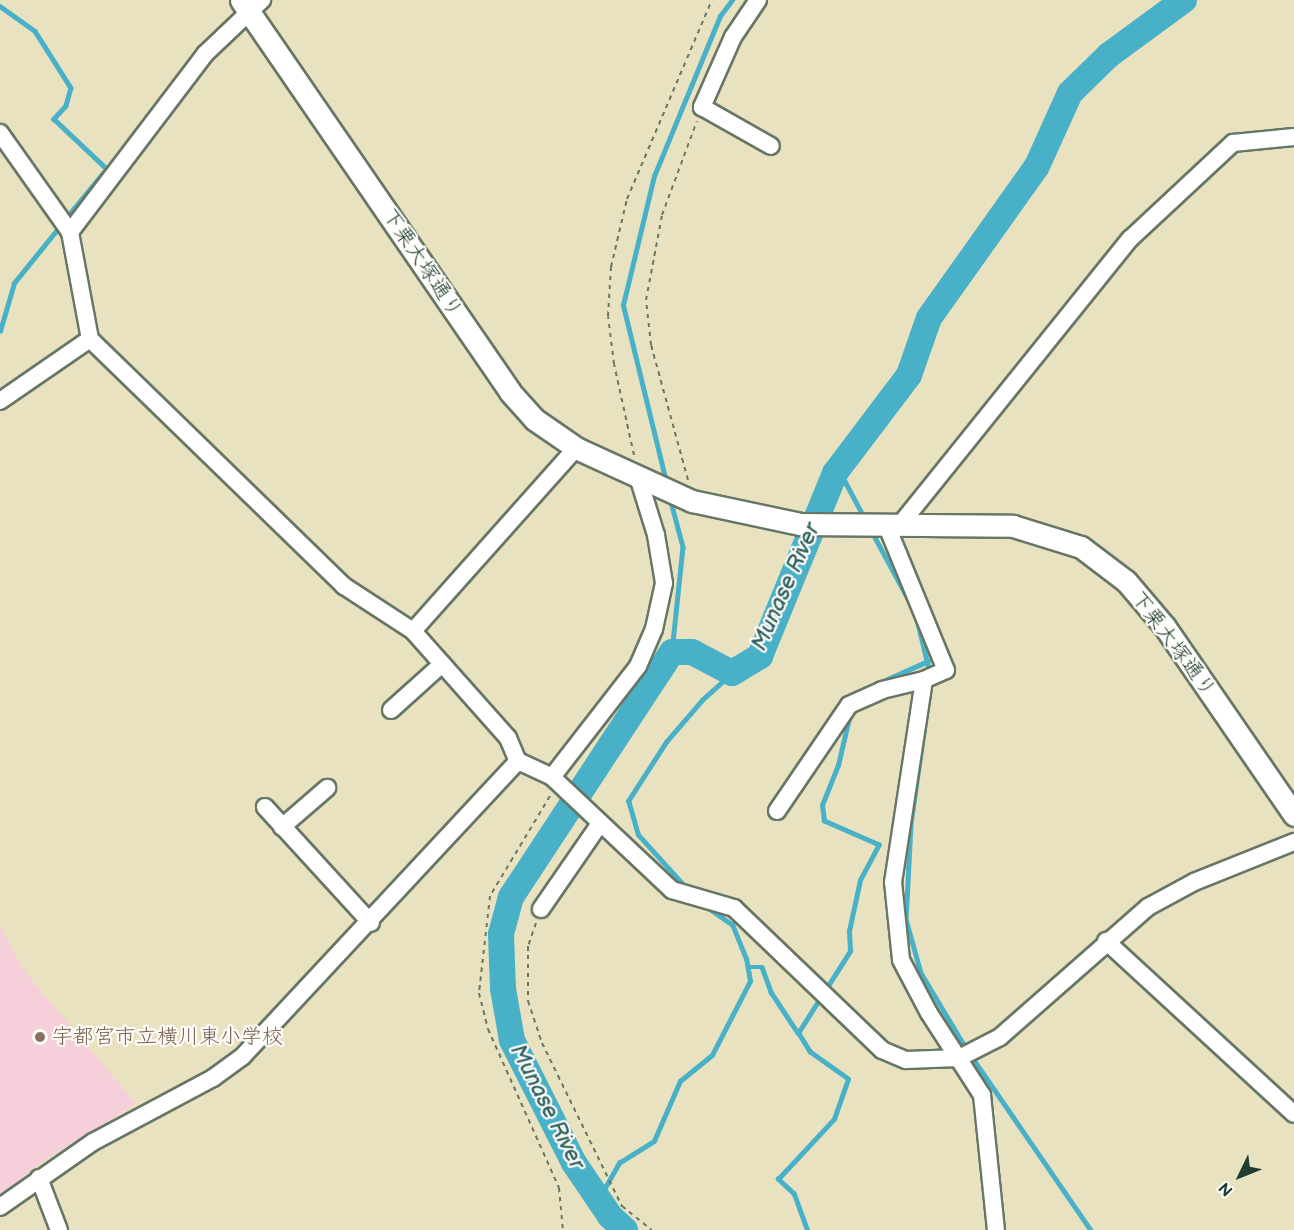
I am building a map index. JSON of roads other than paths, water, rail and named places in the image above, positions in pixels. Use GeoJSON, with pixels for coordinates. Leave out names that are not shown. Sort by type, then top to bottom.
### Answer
{"type":"FeatureCollection","features":[{"type":"Feature","properties":{"kind":"street"},"geometry":{"type":"LineString","coordinates":[[758,0],[733,37],[702,108],[771,146]]}},
{"type":"Feature","properties":{"kind":"street"},"geometry":{"type":"LineString","coordinates":[[70,232],[205,54],[251,4]]}},
{"type":"Feature","properties":{"kind":"street","name":"下栗大塚通り"},"geometry":{"type":"LineString","coordinates":[[251,4],[510,392],[534,419],[576,448],[694,501],[800,525],[1013,526],[1081,547],[1126,581],[1165,627],[1294,815]]}},
{"type":"Feature","properties":{"kind":"street"},"geometry":{"type":"LineString","coordinates":[[0,133],[70,232],[90,339],[344,586],[413,631],[507,738],[518,761],[557,782],[596,822],[672,890],[734,908],[882,1050],[906,1060],[959,1058],[1000,1037],[1106,941],[1148,907],[1194,882],[1294,842]]}},
{"type":"Feature","properties":{"kind":"street"},"geometry":{"type":"LineString","coordinates":[[777,811],[849,705],[882,690],[924,680],[946,670],[893,525],[1130,238],[1233,143],[1294,137]]}},
{"type":"Feature","properties":{"kind":"street"},"geometry":{"type":"LineString","coordinates":[[0,401],[90,339]]}},
{"type":"Feature","properties":{"kind":"street"},"geometry":{"type":"LineString","coordinates":[[413,631],[576,448]]}},
{"type":"Feature","properties":{"kind":"street"},"geometry":{"type":"LineString","coordinates":[[557,782],[638,666],[654,629],[664,583],[656,535],[641,478]]}},
{"type":"Feature","properties":{"kind":"street"},"geometry":{"type":"LineString","coordinates":[[391,710],[442,664]]}},
{"type":"Feature","properties":{"kind":"street"},"geometry":{"type":"LineString","coordinates":[[924,680],[893,882],[901,960],[982,1095],[996,1230]]}},
{"type":"Feature","properties":{"kind":"street"},"geometry":{"type":"LineString","coordinates":[[0,1207],[93,1142],[213,1078],[242,1057],[371,923],[518,761]]}},
{"type":"Feature","properties":{"kind":"street"},"geometry":{"type":"LineString","coordinates":[[282,826],[327,788]]}},
{"type":"Feature","properties":{"kind":"street"},"geometry":{"type":"LineString","coordinates":[[265,807],[371,923]]}},
{"type":"Feature","properties":{"kind":"street"},"geometry":{"type":"LineString","coordinates":[[541,909],[596,822]]}},
{"type":"Feature","properties":{"kind":"street"},"geometry":{"type":"LineString","coordinates":[[1106,941],[1294,1114]]}},
{"type":"Feature","properties":{"kind":"street"},"geometry":{"type":"LineString","coordinates":[[39,1178],[59,1230]]}},
{"type":"Feature","properties":{"kind":"waterway"},"geometry":{"type":"LineString","coordinates":[[666,482],[623,305],[654,176],[720,16],[732,0]]}},
{"type":"Feature","properties":{"kind":"waterway","name":"Munase River"},"geometry":{"type":"LineString","coordinates":[[625,1230],[610,1216],[574,1163],[512,1040],[503,989],[501,934],[511,897],[672,652],[692,652],[732,673],[760,656],[835,473],[909,375],[929,318],[1037,166],[1070,93],[1109,55],[1184,0]]}},
{"type":"Feature","properties":{"kind":"waterway"},"geometry":{"type":"LineString","coordinates":[[0,6],[35,31],[71,88],[66,106],[54,119],[107,169],[65,220]]}},
{"type":"Feature","properties":{"kind":"waterway"},"geometry":{"type":"LineString","coordinates":[[0,331],[14,283],[60,226]]}},
{"type":"Feature","properties":{"kind":"waterway"},"geometry":{"type":"LineString","coordinates":[[838,468],[864,517]]}},
{"type":"Feature","properties":{"kind":"waterway"},"geometry":{"type":"LineString","coordinates":[[670,498],[683,547],[672,652]]}},
{"type":"Feature","properties":{"kind":"waterway"},"geometry":{"type":"LineString","coordinates":[[871,530],[911,604]]}},
{"type":"Feature","properties":{"kind":"waterway"},"geometry":{"type":"LineString","coordinates":[[918,623],[930,673]]}},
{"type":"Feature","properties":{"kind":"waterway"},"geometry":{"type":"LineString","coordinates":[[863,690],[928,661]]}},
{"type":"Feature","properties":{"kind":"waterway"},"geometry":{"type":"LineString","coordinates":[[687,889],[638,835],[628,801],[666,742],[702,700],[732,673]]}},
{"type":"Feature","properties":{"kind":"waterway"},"geometry":{"type":"LineString","coordinates":[[931,682],[911,825],[906,919],[921,973],[967,1050]]}},
{"type":"Feature","properties":{"kind":"waterway"},"geometry":{"type":"LineString","coordinates":[[807,1230],[794,1194],[778,1179],[834,1119],[848,1079],[810,1052],[798,1033],[850,951],[849,931],[860,880],[879,845],[824,821],[822,805],[838,765],[850,714]]}},
{"type":"Feature","properties":{"kind":"waterway"},"geometry":{"type":"LineString","coordinates":[[598,1200],[619,1163],[654,1141],[680,1081],[712,1055],[750,981],[746,959],[732,925],[706,907]]}},
{"type":"Feature","properties":{"kind":"waterway"},"geometry":{"type":"LineString","coordinates":[[748,967],[762,967],[771,992],[798,1033]]}},
{"type":"Feature","properties":{"kind":"waterway"},"geometry":{"type":"LineString","coordinates":[[972,1057],[1091,1230]]}},
{"type":"Feature","properties":{"kind":"place","name":"宇都宮市立横川東小学校"},"geometry":{"type":"Point","coordinates":[40,1037]}}]}
